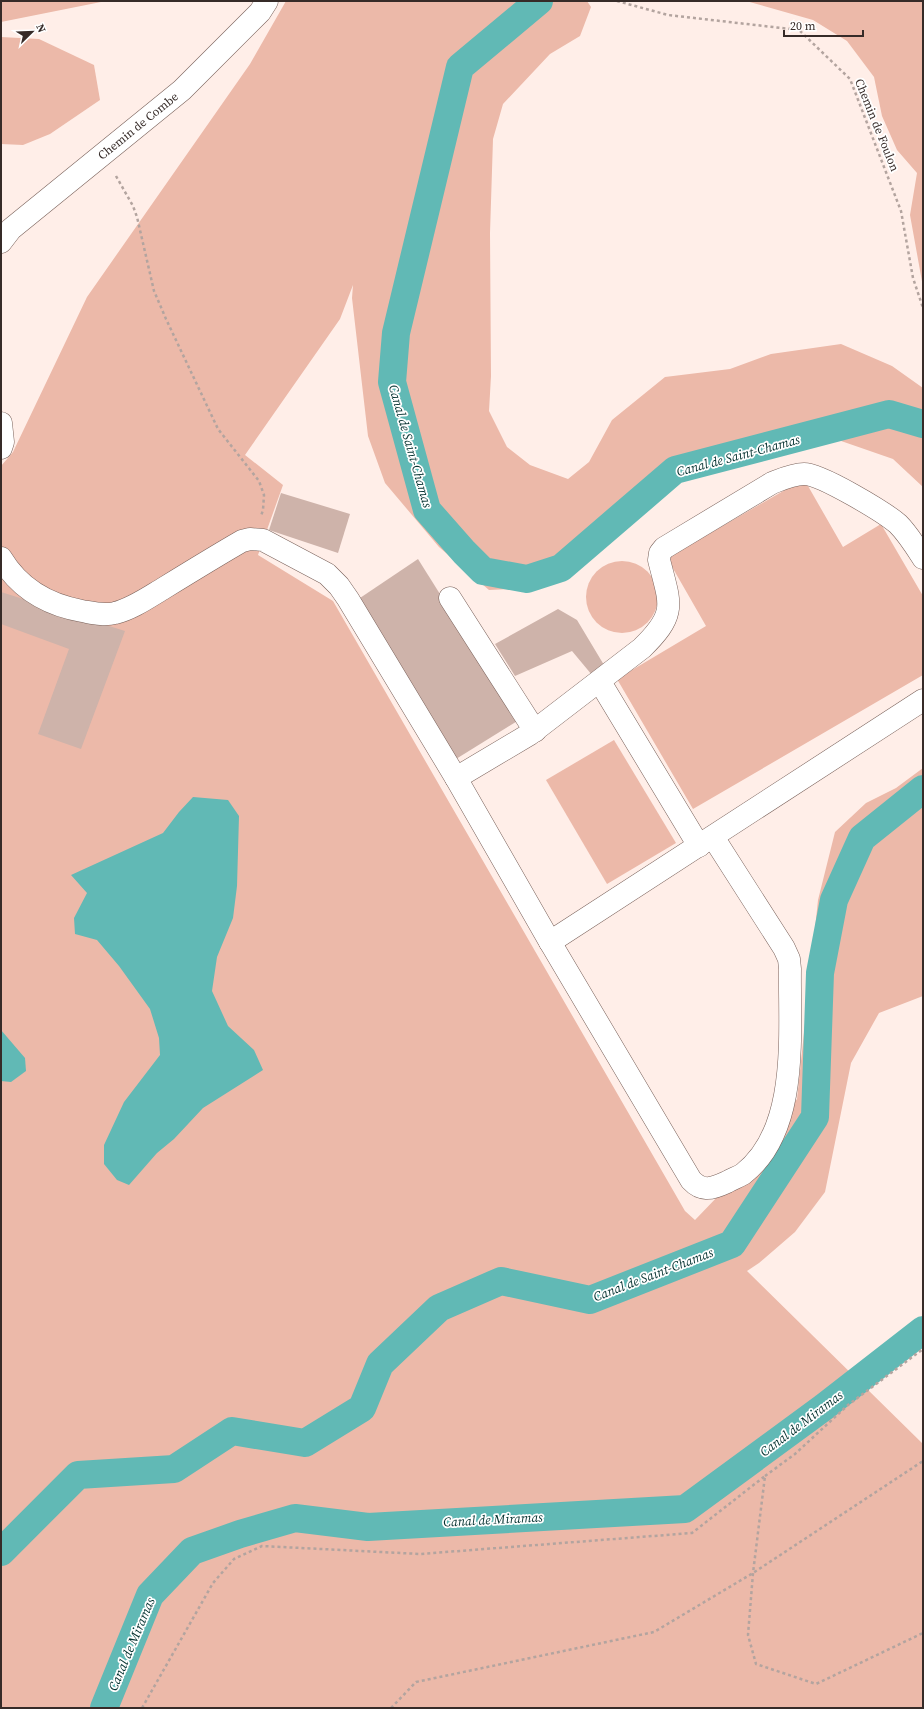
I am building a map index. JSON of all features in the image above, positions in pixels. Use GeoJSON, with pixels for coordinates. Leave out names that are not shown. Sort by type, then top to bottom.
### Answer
{"type":"FeatureCollection","features":[{"type":"Feature","properties":{"kind":"street","name":"Chemin de Combe"},"geometry":{"type":"LineString","coordinates":[[1,242],[11,230],[182,90],[260,12],[267,1]]}},
{"type":"Feature","properties":{"kind":"street"},"geometry":{"type":"LineString","coordinates":[[1,423],[3,442],[1,448]]}},
{"type":"Feature","properties":{"kind":"street"},"geometry":{"type":"LineString","coordinates":[[456,778],[506,750],[534,731],[600,682],[642,648],[658,633],[667,617],[669,600],[659,560],[660,553],[664,548],[772,483],[788,477],[805,474],[820,479],[878,509],[898,524],[923,558]]}},
{"type":"Feature","properties":{"kind":"street"},"geometry":{"type":"LineString","coordinates":[[1,558],[8,570],[23,585],[40,597],[67,608],[98,614],[116,613],[138,603],[242,540],[264,540],[327,574],[339,586],[456,778],[550,942],[691,1180],[697,1186],[707,1188],[721,1185],[743,1174],[758,1158],[771,1139],[782,1107],[789,1070],[789,959],[784,948],[706,841],[600,682]]}},
{"type":"Feature","properties":{"kind":"street"},"geometry":{"type":"LineString","coordinates":[[450,598],[534,731]]}},
{"type":"Feature","properties":{"kind":"street"},"geometry":{"type":"LineString","coordinates":[[550,942],[923,700]]}},
{"type":"Feature","properties":{"kind":"path","name":"Chemin de Foulon"},"geometry":{"type":"LineString","coordinates":[[617,1],[668,15],[799,30],[850,79],[901,211],[914,278],[923,308]]}},
{"type":"Feature","properties":{"kind":"path"},"geometry":{"type":"LineString","coordinates":[[103,155],[133,206],[137,217],[154,291],[218,429],[259,481],[264,495],[263,510],[250,539]]}},
{"type":"Feature","properties":{"kind":"path"},"geometry":{"type":"LineString","coordinates":[[142,1708],[213,1583],[234,1559],[262,1546],[420,1554],[692,1533],[795,1454],[848,1405],[923,1349]]}},
{"type":"Feature","properties":{"kind":"path"},"geometry":{"type":"LineString","coordinates":[[391,1708],[416,1682],[654,1632],[753,1574],[923,1461]]}},
{"type":"Feature","properties":{"kind":"path"},"geometry":{"type":"LineString","coordinates":[[765,1476],[753,1574],[748,1635],[756,1664],[816,1684],[923,1633]]}},
{"type":"Feature","properties":{"kind":"shaded area"},"geometry":{"type":"Polygon","coordinates":[[[1,1],[106,1],[1,22],[1,1]]]}},
{"type":"Feature","properties":{"kind":"shaded area"},"geometry":{"type":"Polygon","coordinates":[[[286,1],[587,1],[591,7],[580,36],[550,54],[503,104],[493,139],[490,233],[491,376],[489,411],[507,447],[530,465],[568,479],[589,462],[612,420],[665,377],[730,369],[771,354],[841,344],[892,366],[923,388],[923,487],[893,459],[795,425],[671,464],[554,582],[531,588],[489,590],[439,547],[385,483],[368,436],[352,298],[353,285],[340,319],[245,455],[283,485],[258,555],[333,601],[685,1211],[695,1220],[745,1168],[797,1099],[818,900],[835,832],[866,803],[896,788],[923,768],[923,996],[879,1013],[851,1063],[825,1192],[795,1232],[759,1263],[747,1271],[923,1444],[923,1708],[1,1708],[1,466],[13,452],[87,297],[250,64],[286,1]]]}},
{"type":"Feature","properties":{"kind":"shaded area"},"geometry":{"type":"Polygon","coordinates":[[[746,1],[923,1],[923,287],[910,215],[917,173],[897,150],[882,116],[874,77],[847,41],[813,20],[746,1]]]}},
{"type":"Feature","properties":{"kind":"shaded area"},"geometry":{"type":"Polygon","coordinates":[[[1,37],[39,39],[94,65],[100,100],[50,134],[23,145],[1,144],[1,37]]]}},
{"type":"Feature","properties":{"kind":"shaded area"},"geometry":{"type":"Polygon","coordinates":[[[804,479],[843,547],[881,524],[923,596],[923,675],[693,809],[617,679],[706,626],[667,558],[804,479]]]}},
{"type":"Feature","properties":{"kind":"shaded area"},"geometry":{"type":"Polygon","coordinates":[[[615,561],[629,561],[648,571],[658,590],[658,604],[648,623],[629,633],[615,633],[596,623],[586,604],[586,590],[596,571],[615,561]]]}},
{"type":"Feature","properties":{"kind":"shaded area"},"geometry":{"type":"Polygon","coordinates":[[[614,740],[676,843],[607,884],[546,780],[614,740]]]}},
{"type":"Feature","properties":{"kind":"water"},"geometry":{"type":"Polygon","coordinates":[[[193,797],[228,800],[239,816],[237,886],[233,918],[217,957],[212,991],[228,1026],[254,1050],[263,1070],[203,1108],[174,1139],[157,1153],[129,1185],[117,1180],[104,1164],[104,1145],[124,1102],[160,1055],[159,1038],[150,1009],[119,966],[97,940],[75,934],[74,918],[87,893],[71,875],[163,833],[193,797]]]}},
{"type":"Feature","properties":{"kind":"water"},"geometry":{"type":"Polygon","coordinates":[[[1,1030],[25,1058],[26,1071],[11,1082],[1,1081],[1,1030]]]}},
{"type":"Feature","properties":{"kind":"building"},"geometry":{"type":"Polygon","coordinates":[[[281,493],[350,514],[338,553],[269,530],[281,493]]]}},
{"type":"Feature","properties":{"kind":"building"},"geometry":{"type":"Polygon","coordinates":[[[418,559],[519,720],[456,759],[357,600],[418,559]]]}},
{"type":"Feature","properties":{"kind":"building"},"geometry":{"type":"Polygon","coordinates":[[[1,592],[125,631],[81,749],[38,734],[69,649],[1,624],[1,592]]]}},
{"type":"Feature","properties":{"kind":"building"},"geometry":{"type":"Polygon","coordinates":[[[558,609],[577,620],[607,670],[592,675],[572,651],[515,676],[495,644],[558,609]]]}},
{"type":"Feature","properties":{"kind":"waterway","name":"Canal de Saint-Chamas"},"geometry":{"type":"LineString","coordinates":[[539,1],[460,67],[396,333],[392,382],[427,510],[464,552],[483,571],[527,579],[561,568],[675,470],[889,414],[923,424]]}},
{"type":"Feature","properties":{"kind":"waterway","name":"Canal de Saint-Chamas"},"geometry":{"type":"LineString","coordinates":[[1,1552],[78,1475],[174,1469],[232,1431],[305,1443],[362,1408],[380,1364],[439,1308],[501,1281],[590,1300],[732,1244],[815,1117],[820,973],[834,900],[862,838],[923,789]]}},
{"type":"Feature","properties":{"kind":"waterway","name":"Canal de Miramas"},"geometry":{"type":"LineString","coordinates":[[104,1708],[150,1595],[192,1551],[240,1534],[295,1518],[368,1527],[685,1509],[824,1407],[923,1330]]}}]}
